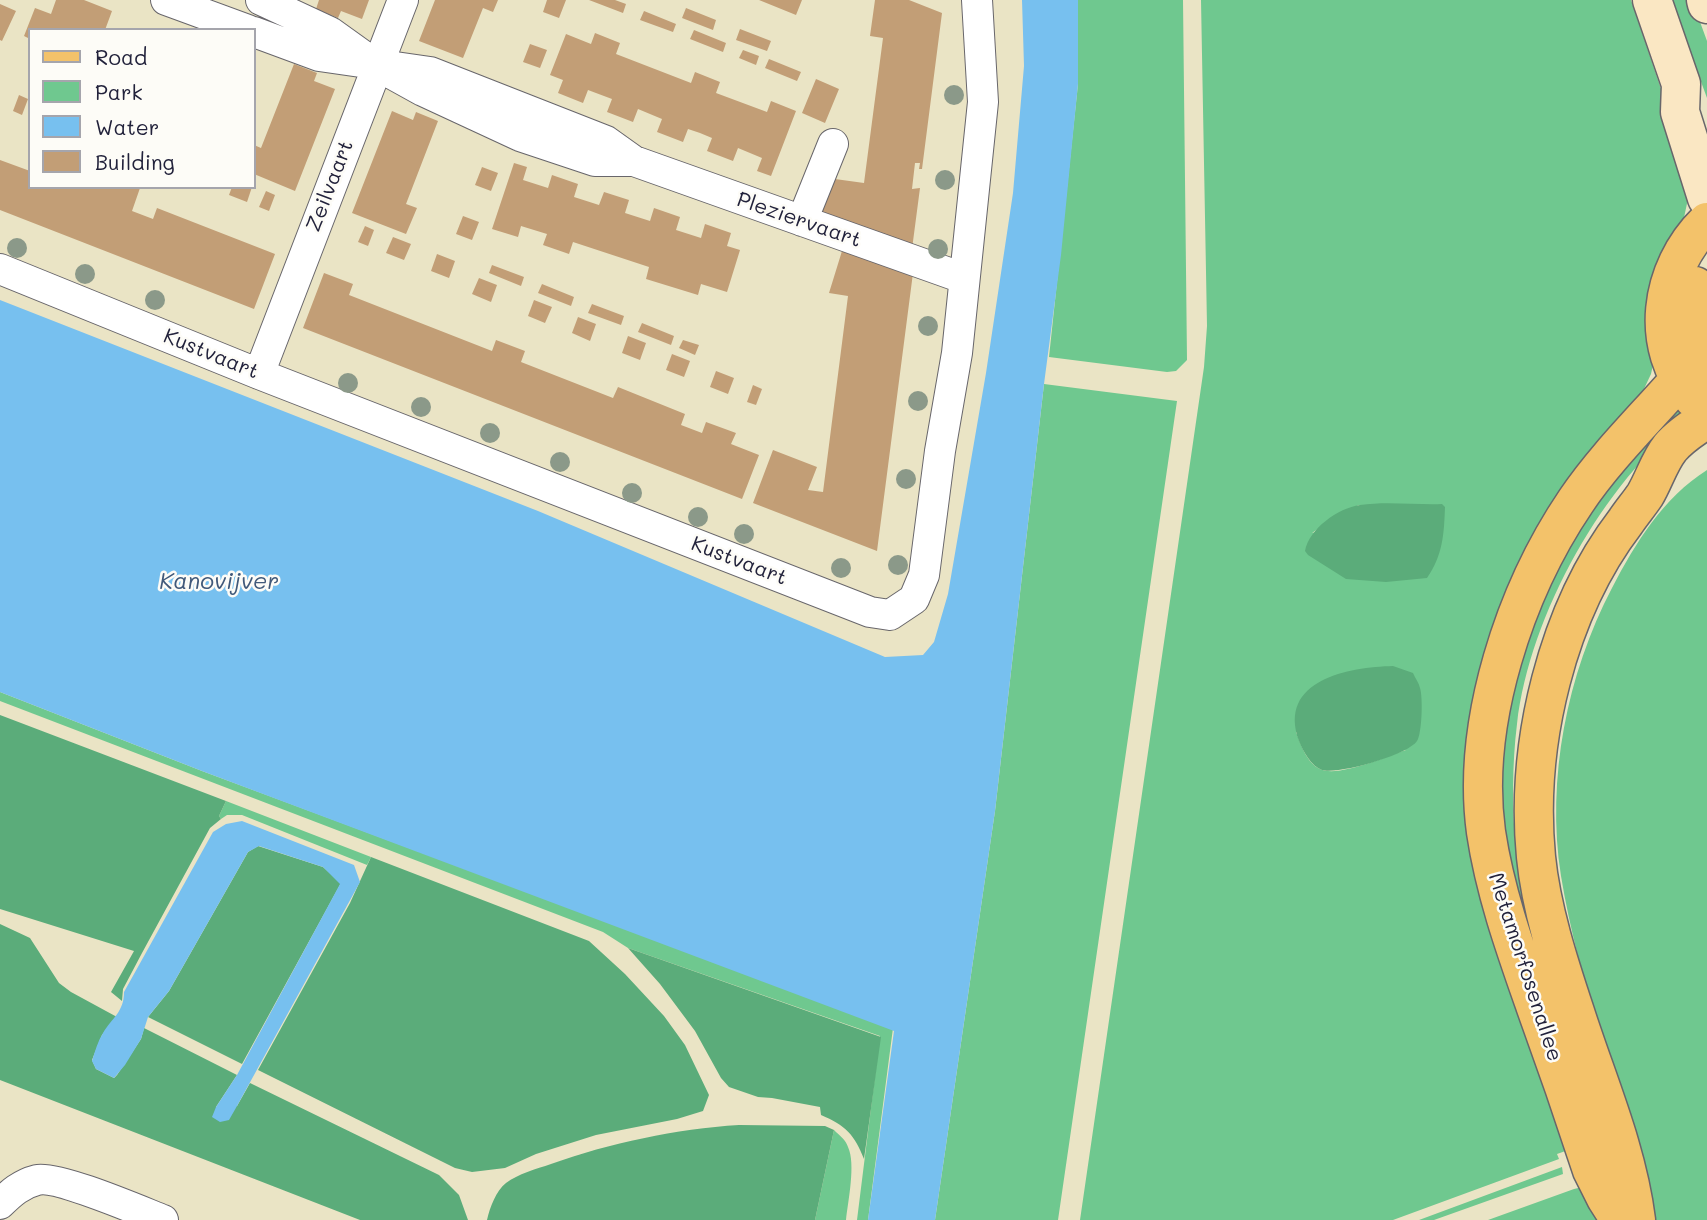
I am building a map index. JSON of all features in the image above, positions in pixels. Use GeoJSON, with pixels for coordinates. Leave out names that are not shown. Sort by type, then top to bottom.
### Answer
{"type":"FeatureCollection","features":[{"type":"Feature","properties":{"kind":"main road"},"geometry":{"type":"LineString","coordinates":[[1707,222],[1693,235],[1681,255],[1667,293],[1664,320],[1665,342],[1693,378],[1707,411]]}},
{"type":"Feature","properties":{"kind":"main road"},"geometry":{"type":"LineString","coordinates":[[1693,378],[1690,312],[1692,292],[1707,263]]}},
{"type":"Feature","properties":{"kind":"main road","name":"Metamorfosenallee"},"geometry":{"type":"LineString","coordinates":[[1620,1220],[1592,1170],[1503,912],[1486,830],[1484,758],[1502,659],[1544,553],[1576,500],[1607,460],[1693,378]]}},
{"type":"Feature","properties":{"kind":"main road","name":"Metamorfosenallee"},"geometry":{"type":"LineString","coordinates":[[1636,1220],[1627,1168],[1574,1010],[1543,899],[1536,858],[1538,754],[1553,674],[1568,627],[1589,580],[1612,538],[1645,495],[1669,449],[1684,434],[1707,419]]}},
{"type":"Feature","properties":{"kind":"main road","name":"Metamorfosenallee"},"geometry":{"type":"LineString","coordinates":[[1645,495],[1707,450]]}},
{"type":"Feature","properties":{"kind":"street"},"geometry":{"type":"LineString","coordinates":[[166,0],[243,28]]}},
{"type":"Feature","properties":{"kind":"street","name":"Pleziervaart"},"geometry":{"type":"LineString","coordinates":[[261,0],[331,32],[376,65]]}},
{"type":"Feature","properties":{"kind":"street","name":"Zeilvaart"},"geometry":{"type":"LineString","coordinates":[[259,374],[403,0]]}},
{"type":"Feature","properties":{"kind":"street","name":"Kustvaart"},"geometry":{"type":"LineString","coordinates":[[0,269],[259,374],[870,612],[890,615],[914,599],[925,575],[940,451],[957,353],[983,102],[977,0]]}},
{"type":"Feature","properties":{"kind":"street"},"geometry":{"type":"LineString","coordinates":[[1652,0],[1681,84],[1680,112],[1707,198]]}},
{"type":"Feature","properties":{"kind":"street","name":"Pleziervaart"},"geometry":{"type":"LineString","coordinates":[[256,33],[319,56],[430,72],[606,141],[635,161],[963,278]]}},
{"type":"Feature","properties":{"kind":"street"},"geometry":{"type":"LineString","coordinates":[[1681,84],[1700,104],[1707,127]]}},
{"type":"Feature","properties":{"kind":"street"},"geometry":{"type":"LineString","coordinates":[[802,221],[833,144]]}},
{"type":"Feature","properties":{"kind":"street"},"geometry":{"type":"LineString","coordinates":[[0,1204],[16,1188],[39,1179],[73,1186],[163,1220]]}},
{"type":"Feature","properties":{"kind":"green space"},"geometry":{"type":"Polygon","coordinates":[[[1078,0],[1183,0],[1187,360],[1176,371],[1049,357],[1078,84],[1078,0]]]}},
{"type":"Feature","properties":{"kind":"green space"},"geometry":{"type":"Polygon","coordinates":[[[1201,0],[1631,0],[1682,151],[1689,194],[1651,374],[1624,426],[1472,753],[1574,1148],[1557,1154],[1559,1159],[1393,1220],[1080,1220],[1204,367],[1207,326],[1201,0]],[[1359,505],[1341,513],[1312,533],[1413,505],[1359,505]],[[1296,732],[1311,763],[1328,771],[1350,769],[1406,750],[1296,732]]]}},
{"type":"Feature","properties":{"kind":"green space"},"geometry":{"type":"Polygon","coordinates":[[[1671,0],[1692,0],[1707,41],[1707,98],[1671,0]]]}},
{"type":"Feature","properties":{"kind":"green space"},"geometry":{"type":"Polygon","coordinates":[[[1044,384],[1177,401],[1058,1220],[935,1220],[995,811],[1044,384]]]}},
{"type":"Feature","properties":{"kind":"green space"},"geometry":{"type":"Polygon","coordinates":[[[1680,404],[1689,416],[1657,444],[1600,514],[1554,596],[1537,639],[1517,724],[1513,803],[1518,867],[1532,932],[1585,1123],[1518,939],[1497,777],[1513,658],[1573,526],[1680,404]]]}},
{"type":"Feature","properties":{"kind":"green space"},"geometry":{"type":"Polygon","coordinates":[[[1707,470],[1707,1220],[1651,1220],[1573,937],[1561,876],[1556,802],[1564,728],[1572,691],[1596,621],[1631,554],[1652,522],[1677,494],[1707,470]]]}},
{"type":"Feature","properties":{"kind":"green space"},"geometry":{"type":"Polygon","coordinates":[[[1380,503],[1442,504],[1445,507],[1442,544],[1427,578],[1386,582],[1346,579],[1305,551],[1318,528],[1334,515],[1351,507],[1380,503]]]}},
{"type":"Feature","properties":{"kind":"green space"},"geometry":{"type":"Polygon","coordinates":[[[1393,666],[1413,673],[1419,686],[1422,715],[1417,741],[1400,752],[1372,763],[1342,770],[1318,768],[1311,762],[1299,741],[1295,720],[1298,704],[1307,691],[1338,674],[1393,666]]]}},
{"type":"Feature","properties":{"kind":"green space"},"geometry":{"type":"Polygon","coordinates":[[[0,692],[202,771],[893,1028],[868,1220],[857,1220],[880,1036],[628,948],[603,932],[0,701],[0,692]]]}},
{"type":"Feature","properties":{"kind":"green space"},"geometry":{"type":"Polygon","coordinates":[[[0,715],[226,801],[219,816],[221,819],[210,828],[123,989],[122,1001],[111,992],[134,951],[0,909],[0,715]]]}},
{"type":"Feature","properties":{"kind":"green space"},"geometry":{"type":"Polygon","coordinates":[[[226,801],[371,857],[367,865],[242,815],[227,815],[221,819],[219,816],[226,801]]]}},
{"type":"Feature","properties":{"kind":"green space"},"geometry":{"type":"Polygon","coordinates":[[[258,846],[323,867],[341,883],[242,1064],[148,1017],[169,991],[248,852],[258,846]]]}},
{"type":"Feature","properties":{"kind":"green space"},"geometry":{"type":"Polygon","coordinates":[[[371,857],[589,941],[625,974],[664,1016],[685,1045],[709,1095],[703,1111],[677,1119],[596,1135],[536,1154],[505,1168],[472,1172],[455,1168],[258,1070],[350,903],[371,857]]]}},
{"type":"Feature","properties":{"kind":"green space"},"geometry":{"type":"Polygon","coordinates":[[[0,924],[30,938],[59,983],[117,1017],[102,1035],[92,1060],[96,1069],[114,1078],[141,1039],[144,1028],[237,1075],[216,1107],[237,1106],[250,1083],[439,1175],[459,1195],[468,1220],[360,1220],[0,1080],[0,924]]]}},
{"type":"Feature","properties":{"kind":"green space"},"geometry":{"type":"Polygon","coordinates":[[[628,948],[881,1037],[864,1159],[853,1137],[843,1127],[821,1115],[820,1107],[758,1097],[729,1087],[721,1078],[695,1031],[660,984],[628,948]]]}},
{"type":"Feature","properties":{"kind":"green space"},"geometry":{"type":"Polygon","coordinates":[[[739,1125],[825,1126],[834,1130],[815,1220],[487,1220],[502,1186],[527,1172],[573,1156],[644,1138],[739,1125]]]}},
{"type":"Feature","properties":{"kind":"green space"},"geometry":{"type":"Polygon","coordinates":[[[834,1130],[846,1142],[850,1154],[851,1183],[846,1220],[815,1220],[834,1130]]]}},
{"type":"Feature","properties":{"kind":"green space"},"geometry":{"type":"Polygon","coordinates":[[[1562,1167],[1563,1174],[1434,1220],[1419,1220],[1562,1167]]]}},
{"type":"Feature","properties":{"kind":"green space"},"geometry":{"type":"Polygon","coordinates":[[[1587,1186],[1604,1220],[1488,1220],[1574,1189],[1587,1186]]]}},
{"type":"Feature","properties":{"kind":"water","name":"Kanovijver"},"geometry":{"type":"Polygon","coordinates":[[[1022,0],[1078,0],[1078,84],[1061,255],[995,811],[935,1220],[868,1220],[894,1031],[202,771],[0,692],[0,300],[538,511],[885,657],[923,655],[934,642],[948,594],[986,373],[1013,193],[1024,66],[1022,0]]]}},
{"type":"Feature","properties":{"kind":"water"},"geometry":{"type":"Polygon","coordinates":[[[242,821],[354,865],[360,882],[229,1120],[220,1122],[212,1117],[216,1107],[237,1075],[340,884],[323,867],[259,846],[248,852],[169,991],[148,1017],[141,1039],[125,1065],[114,1078],[96,1069],[92,1061],[101,1036],[120,1010],[124,992],[213,832],[226,824],[242,821]]]}},
{"type":"Feature","properties":{"kind":"building"},"geometry":{"type":"Polygon","coordinates":[[[56,0],[84,0],[112,11],[106,28],[28,28],[28,38],[24,36],[35,8],[51,14],[56,0]]]}},
{"type":"Feature","properties":{"kind":"building"},"geometry":{"type":"Polygon","coordinates":[[[319,0],[369,0],[362,19],[341,11],[338,18],[316,9],[319,0]]]}},
{"type":"Feature","properties":{"kind":"building"},"geometry":{"type":"Polygon","coordinates":[[[435,0],[498,0],[493,12],[483,8],[463,58],[419,41],[435,0]]]}},
{"type":"Feature","properties":{"kind":"building"},"geometry":{"type":"Polygon","coordinates":[[[547,0],[566,0],[559,18],[543,12],[547,0]]]}},
{"type":"Feature","properties":{"kind":"building"},"geometry":{"type":"Polygon","coordinates":[[[589,0],[615,0],[626,4],[623,13],[589,0]]]}},
{"type":"Feature","properties":{"kind":"building"},"geometry":{"type":"Polygon","coordinates":[[[759,0],[802,0],[796,15],[759,0]]]}},
{"type":"Feature","properties":{"kind":"building"},"geometry":{"type":"Polygon","coordinates":[[[875,0],[909,0],[942,13],[922,169],[919,169],[920,163],[915,163],[912,189],[920,188],[912,249],[821,214],[835,179],[864,183],[883,38],[870,36],[875,0]]]}},
{"type":"Feature","properties":{"kind":"building"},"geometry":{"type":"Polygon","coordinates":[[[0,4],[16,11],[2,41],[0,40],[0,4]]]}},
{"type":"Feature","properties":{"kind":"building"},"geometry":{"type":"Polygon","coordinates":[[[686,8],[716,20],[713,30],[682,18],[686,8]]]}},
{"type":"Feature","properties":{"kind":"building"},"geometry":{"type":"Polygon","coordinates":[[[644,11],[676,24],[673,32],[640,20],[644,11]]]}},
{"type":"Feature","properties":{"kind":"building"},"geometry":{"type":"Polygon","coordinates":[[[740,29],[771,41],[767,51],[736,40],[740,29]]]}},
{"type":"Feature","properties":{"kind":"building"},"geometry":{"type":"Polygon","coordinates":[[[694,30],[726,43],[723,52],[690,39],[694,30]]]}},
{"type":"Feature","properties":{"kind":"building"},"geometry":{"type":"Polygon","coordinates":[[[595,33],[620,43],[616,54],[691,83],[695,72],[720,82],[716,93],[767,112],[771,101],[796,111],[771,176],[757,171],[762,158],[738,148],[733,161],[707,151],[712,138],[700,133],[688,129],[683,142],[657,132],[662,119],[638,109],[633,122],[607,112],[612,99],[588,90],[583,103],[558,93],[563,80],[550,75],[566,34],[591,44],[595,33]]]}},
{"type":"Feature","properties":{"kind":"building"},"geometry":{"type":"Polygon","coordinates":[[[530,44],[547,50],[540,68],[523,62],[530,44]]]}},
{"type":"Feature","properties":{"kind":"building"},"geometry":{"type":"Polygon","coordinates":[[[743,50],[759,56],[756,65],[739,58],[743,50]]]}},
{"type":"Feature","properties":{"kind":"building"},"geometry":{"type":"Polygon","coordinates":[[[769,59],[801,72],[797,81],[765,68],[769,59]]]}},
{"type":"Feature","properties":{"kind":"building"},"geometry":{"type":"Polygon","coordinates":[[[294,64],[317,73],[314,81],[335,89],[295,191],[256,175],[256,146],[261,148],[294,64]]]}},
{"type":"Feature","properties":{"kind":"building"},"geometry":{"type":"Polygon","coordinates":[[[816,79],[839,89],[825,123],[802,113],[816,79]]]}},
{"type":"Feature","properties":{"kind":"building"},"geometry":{"type":"Polygon","coordinates":[[[19,95],[28,99],[22,115],[13,111],[19,95]]]}},
{"type":"Feature","properties":{"kind":"building"},"geometry":{"type":"Polygon","coordinates":[[[392,111],[413,120],[416,112],[438,121],[406,204],[417,208],[406,234],[352,213],[392,111]]]}},
{"type":"Feature","properties":{"kind":"building"},"geometry":{"type":"Polygon","coordinates":[[[0,160],[28,170],[28,189],[140,189],[132,211],[153,219],[157,208],[275,254],[254,309],[0,210],[0,160]]]}},
{"type":"Feature","properties":{"kind":"building"},"geometry":{"type":"Polygon","coordinates":[[[514,163],[527,167],[523,180],[548,188],[552,175],[578,184],[574,197],[599,205],[604,192],[629,200],[625,213],[650,221],[654,208],[680,217],[676,230],[701,238],[705,224],[731,233],[727,246],[740,250],[727,292],[701,284],[698,295],[646,279],[649,267],[573,242],[569,254],[543,245],[547,234],[521,226],[518,237],[492,229],[514,163]]]}},
{"type":"Feature","properties":{"kind":"building"},"geometry":{"type":"Polygon","coordinates":[[[482,167],[498,173],[491,191],[475,185],[482,167]]]}},
{"type":"Feature","properties":{"kind":"building"},"geometry":{"type":"Polygon","coordinates":[[[231,189],[251,189],[247,202],[229,195],[231,189]]]}},
{"type":"Feature","properties":{"kind":"building"},"geometry":{"type":"Polygon","coordinates":[[[266,191],[275,195],[269,211],[259,207],[266,191]]]}},
{"type":"Feature","properties":{"kind":"building"},"geometry":{"type":"Polygon","coordinates":[[[463,216],[479,222],[472,240],[456,234],[463,216]]]}},
{"type":"Feature","properties":{"kind":"building"},"geometry":{"type":"Polygon","coordinates":[[[365,226],[374,230],[368,246],[358,242],[365,226]]]}},
{"type":"Feature","properties":{"kind":"building"},"geometry":{"type":"Polygon","coordinates":[[[393,237],[411,244],[404,260],[386,253],[393,237]]]}},
{"type":"Feature","properties":{"kind":"building"},"geometry":{"type":"Polygon","coordinates":[[[842,251],[913,273],[877,551],[753,503],[773,450],[817,467],[808,490],[823,492],[848,296],[829,293],[842,251]]]}},
{"type":"Feature","properties":{"kind":"building"},"geometry":{"type":"Polygon","coordinates":[[[437,254],[455,261],[449,278],[431,271],[437,254]]]}},
{"type":"Feature","properties":{"kind":"building"},"geometry":{"type":"Polygon","coordinates":[[[492,265],[524,277],[521,286],[489,273],[492,265]]]}},
{"type":"Feature","properties":{"kind":"building"},"geometry":{"type":"Polygon","coordinates":[[[324,273],[353,284],[349,295],[492,351],[496,340],[525,351],[521,362],[613,398],[618,387],[685,414],[681,425],[702,433],[706,422],[736,433],[731,444],[759,455],[742,499],[303,328],[324,273]]]}},
{"type":"Feature","properties":{"kind":"building"},"geometry":{"type":"Polygon","coordinates":[[[479,278],[497,285],[491,302],[472,294],[479,278]]]}},
{"type":"Feature","properties":{"kind":"building"},"geometry":{"type":"Polygon","coordinates":[[[542,284],[574,297],[571,306],[538,293],[542,284]]]}},
{"type":"Feature","properties":{"kind":"building"},"geometry":{"type":"Polygon","coordinates":[[[534,300],[552,307],[545,323],[528,316],[534,300]]]}},
{"type":"Feature","properties":{"kind":"building"},"geometry":{"type":"Polygon","coordinates":[[[592,304],[624,316],[621,325],[588,313],[592,304]]]}},
{"type":"Feature","properties":{"kind":"building"},"geometry":{"type":"Polygon","coordinates":[[[578,317],[596,324],[590,341],[572,333],[578,317]]]}},
{"type":"Feature","properties":{"kind":"building"},"geometry":{"type":"Polygon","coordinates":[[[642,323],[674,336],[671,345],[638,332],[642,323]]]}},
{"type":"Feature","properties":{"kind":"building"},"geometry":{"type":"Polygon","coordinates":[[[628,336],[646,343],[640,360],[622,353],[628,336]]]}},
{"type":"Feature","properties":{"kind":"building"},"geometry":{"type":"Polygon","coordinates":[[[683,340],[699,345],[695,355],[679,348],[683,340]]]}},
{"type":"Feature","properties":{"kind":"building"},"geometry":{"type":"Polygon","coordinates":[[[672,354],[690,361],[684,377],[666,370],[672,354]]]}},
{"type":"Feature","properties":{"kind":"building"},"geometry":{"type":"Polygon","coordinates":[[[716,371],[734,378],[728,394],[710,387],[716,371]]]}},
{"type":"Feature","properties":{"kind":"building"},"geometry":{"type":"Polygon","coordinates":[[[753,385],[762,389],[756,405],[747,402],[753,385]]]}}]}
